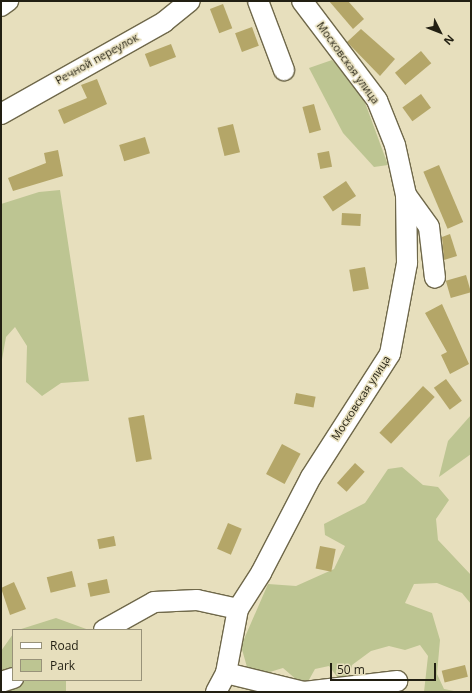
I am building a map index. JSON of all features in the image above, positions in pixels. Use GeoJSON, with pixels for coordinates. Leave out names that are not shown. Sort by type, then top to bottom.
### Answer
{"type":"FeatureCollection","features":[{"type":"Feature","properties":{"kind":"street"},"geometry":{"type":"LineString","coordinates":[[1,6],[8,1]]}},
{"type":"Feature","properties":{"kind":"street","name":"Речной переулок"},"geometry":{"type":"LineString","coordinates":[[1,114],[164,22],[190,1]]}},
{"type":"Feature","properties":{"kind":"street"},"geometry":{"type":"LineString","coordinates":[[258,1],[284,70]]}},
{"type":"Feature","properties":{"kind":"street","name":"Московская улица"},"geometry":{"type":"LineString","coordinates":[[238,609],[261,573],[311,477],[390,354],[407,262],[406,195],[395,146],[377,100],[302,1]]}},
{"type":"Feature","properties":{"kind":"street"},"geometry":{"type":"LineString","coordinates":[[406,195],[429,227],[435,278]]}},
{"type":"Feature","properties":{"kind":"street"},"geometry":{"type":"LineString","coordinates":[[106,629],[154,602],[197,600],[238,609],[226,673],[216,692]]}},
{"type":"Feature","properties":{"kind":"street"},"geometry":{"type":"LineString","coordinates":[[226,673],[304,692],[397,681]]}},
{"type":"Feature","properties":{"kind":"street"},"geometry":{"type":"LineString","coordinates":[[1,682],[12,678]]}},
{"type":"Feature","properties":{"kind":"green space"},"geometry":{"type":"Polygon","coordinates":[[[332,60],[360,89],[388,165],[374,167],[343,133],[309,68],[332,60]]]}},
{"type":"Feature","properties":{"kind":"green space"},"geometry":{"type":"Polygon","coordinates":[[[60,190],[89,381],[61,383],[42,396],[26,382],[27,346],[15,327],[6,337],[1,365],[1,204],[39,192],[60,190]]]}},
{"type":"Feature","properties":{"kind":"green space"},"geometry":{"type":"Polygon","coordinates":[[[471,415],[471,454],[439,477],[448,441],[471,415]]]}},
{"type":"Feature","properties":{"kind":"green space"},"geometry":{"type":"Polygon","coordinates":[[[402,467],[423,485],[438,487],[449,500],[436,519],[438,540],[471,575],[471,604],[462,593],[437,583],[414,584],[405,603],[432,613],[440,640],[437,674],[444,689],[459,692],[424,692],[428,656],[420,645],[405,650],[389,646],[371,651],[352,665],[347,690],[329,666],[315,669],[305,687],[283,668],[263,674],[247,667],[241,646],[268,584],[296,586],[334,569],[345,546],[325,535],[324,524],[365,503],[388,469],[402,467]]]}},
{"type":"Feature","properties":{"kind":"green space"},"geometry":{"type":"Polygon","coordinates":[[[56,618],[86,629],[21,629],[56,618]]]}},
{"type":"Feature","properties":{"kind":"green space"},"geometry":{"type":"Polygon","coordinates":[[[12,635],[12,681],[66,681],[66,692],[1,692],[1,651],[12,635]]]}},
{"type":"Feature","properties":{"kind":"building"},"geometry":{"type":"Polygon","coordinates":[[[329,1],[348,1],[364,19],[353,29],[329,1]]]}},
{"type":"Feature","properties":{"kind":"building"},"geometry":{"type":"Polygon","coordinates":[[[223,4],[232,28],[219,33],[210,9],[223,4]]]}},
{"type":"Feature","properties":{"kind":"building"},"geometry":{"type":"Polygon","coordinates":[[[252,27],[259,46],[242,52],[235,33],[252,27]]]}},
{"type":"Feature","properties":{"kind":"building"},"geometry":{"type":"Polygon","coordinates":[[[361,29],[395,59],[380,76],[347,42],[361,29]]]}},
{"type":"Feature","properties":{"kind":"building"},"geometry":{"type":"Polygon","coordinates":[[[171,44],[176,57],[150,67],[145,54],[171,44]]]}},
{"type":"Feature","properties":{"kind":"building"},"geometry":{"type":"Polygon","coordinates":[[[421,51],[431,63],[405,85],[395,73],[421,51]]]}},
{"type":"Feature","properties":{"kind":"building"},"geometry":{"type":"Polygon","coordinates":[[[97,79],[107,104],[64,124],[58,110],[87,98],[81,85],[97,79]]]}},
{"type":"Feature","properties":{"kind":"building"},"geometry":{"type":"Polygon","coordinates":[[[421,94],[431,108],[412,121],[402,108],[421,94]]]}},
{"type":"Feature","properties":{"kind":"building"},"geometry":{"type":"Polygon","coordinates":[[[314,104],[321,130],[309,133],[302,107],[314,104]]]}},
{"type":"Feature","properties":{"kind":"building"},"geometry":{"type":"Polygon","coordinates":[[[233,124],[240,152],[224,156],[217,128],[233,124]]]}},
{"type":"Feature","properties":{"kind":"building"},"geometry":{"type":"Polygon","coordinates":[[[145,137],[150,153],[124,161],[119,145],[145,137]]]}},
{"type":"Feature","properties":{"kind":"building"},"geometry":{"type":"Polygon","coordinates":[[[58,150],[63,176],[13,191],[8,178],[46,163],[44,153],[58,150]]]}},
{"type":"Feature","properties":{"kind":"building"},"geometry":{"type":"Polygon","coordinates":[[[329,151],[332,167],[320,169],[317,153],[329,151]]]}},
{"type":"Feature","properties":{"kind":"building"},"geometry":{"type":"Polygon","coordinates":[[[439,165],[463,222],[448,229],[423,172],[439,165]]]}},
{"type":"Feature","properties":{"kind":"building"},"geometry":{"type":"Polygon","coordinates":[[[346,181],[356,196],[333,212],[323,197],[346,181]]]}},
{"type":"Feature","properties":{"kind":"building"},"geometry":{"type":"Polygon","coordinates":[[[342,213],[361,214],[360,226],[341,225],[342,213]]]}},
{"type":"Feature","properties":{"kind":"building"},"geometry":{"type":"Polygon","coordinates":[[[450,234],[457,256],[444,260],[442,237],[450,234]]]}},
{"type":"Feature","properties":{"kind":"building"},"geometry":{"type":"Polygon","coordinates":[[[365,267],[369,289],[353,291],[349,270],[365,267]]]}},
{"type":"Feature","properties":{"kind":"building"},"geometry":{"type":"Polygon","coordinates":[[[466,275],[471,292],[451,298],[446,281],[466,275]]]}},
{"type":"Feature","properties":{"kind":"building"},"geometry":{"type":"Polygon","coordinates":[[[442,304],[469,364],[450,374],[441,355],[447,352],[425,313],[442,304]]]}},
{"type":"Feature","properties":{"kind":"building"},"geometry":{"type":"Polygon","coordinates":[[[446,379],[462,401],[450,410],[434,388],[446,379]]]}},
{"type":"Feature","properties":{"kind":"building"},"geometry":{"type":"Polygon","coordinates":[[[423,386],[435,397],[391,444],[379,433],[423,386]]]}},
{"type":"Feature","properties":{"kind":"building"},"geometry":{"type":"Polygon","coordinates":[[[296,393],[316,397],[314,408],[294,404],[296,393]]]}},
{"type":"Feature","properties":{"kind":"building"},"geometry":{"type":"Polygon","coordinates":[[[144,415],[152,459],[136,462],[128,418],[144,415]]]}},
{"type":"Feature","properties":{"kind":"building"},"geometry":{"type":"Polygon","coordinates":[[[282,444],[301,454],[285,484],[266,474],[282,444]]]}},
{"type":"Feature","properties":{"kind":"building"},"geometry":{"type":"Polygon","coordinates":[[[355,463],[365,472],[347,492],[337,483],[355,463]]]}},
{"type":"Feature","properties":{"kind":"building"},"geometry":{"type":"Polygon","coordinates":[[[228,523],[242,529],[231,555],[217,549],[228,523]]]}},
{"type":"Feature","properties":{"kind":"building"},"geometry":{"type":"Polygon","coordinates":[[[114,536],[116,546],[99,549],[97,539],[114,536]]]}},
{"type":"Feature","properties":{"kind":"building"},"geometry":{"type":"Polygon","coordinates":[[[320,546],[336,549],[331,572],[316,569],[320,546]]]}},
{"type":"Feature","properties":{"kind":"building"},"geometry":{"type":"Polygon","coordinates":[[[72,571],[76,587],[51,593],[47,577],[72,571]]]}},
{"type":"Feature","properties":{"kind":"building"},"geometry":{"type":"Polygon","coordinates":[[[107,579],[110,593],[90,597],[87,583],[107,579]]]}},
{"type":"Feature","properties":{"kind":"building"},"geometry":{"type":"Polygon","coordinates":[[[14,582],[26,609],[10,615],[1,588],[14,582]]]}},
{"type":"Feature","properties":{"kind":"building"},"geometry":{"type":"Polygon","coordinates":[[[465,665],[468,677],[445,682],[442,671],[465,665]]]}}]}
